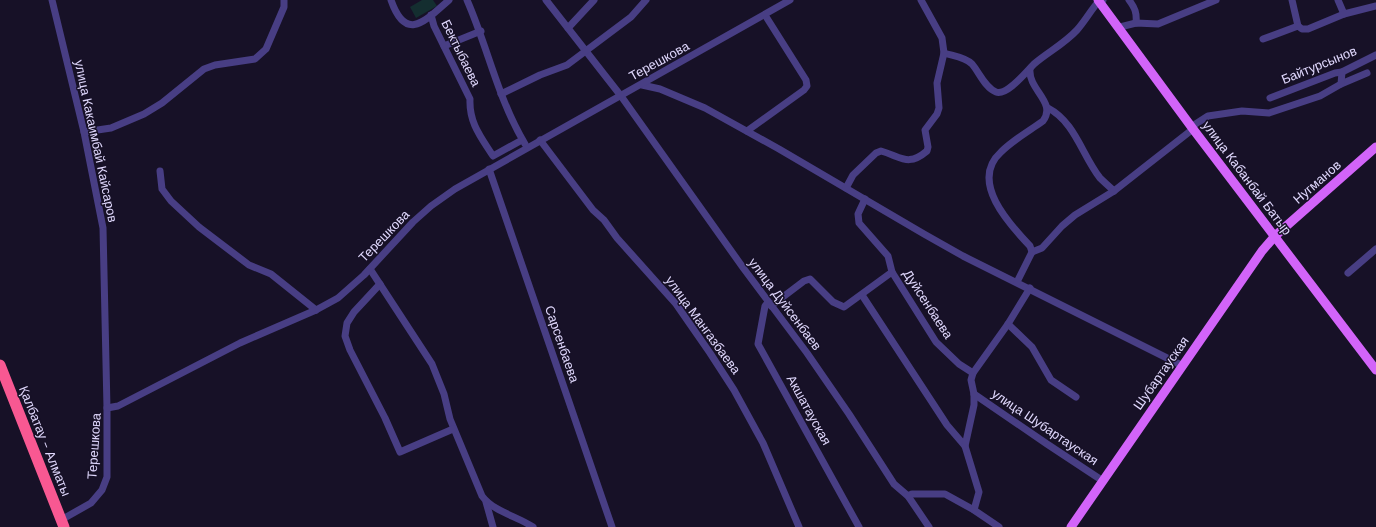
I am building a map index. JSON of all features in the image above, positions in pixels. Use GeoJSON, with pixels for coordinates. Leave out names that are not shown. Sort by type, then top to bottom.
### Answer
{"type":"FeatureCollection","features":[{"type":"Feature","properties":{"kind":"highway","name":"Қалбатау - Алматы"},"geometry":{"type":"LineString","coordinates":[[0,364],[62,523]]}},
{"type":"Feature","properties":{"kind":"main road","name":"улица Кабанбай Батыр"},"geometry":{"type":"LineString","coordinates":[[1100,0],[1192,128],[1376,370]]}},
{"type":"Feature","properties":{"kind":"main road","name":"Нугманов"},"geometry":{"type":"LineString","coordinates":[[1275,236],[1376,147]]}},
{"type":"Feature","properties":{"kind":"main road","name":"Шубартауская"},"geometry":{"type":"LineString","coordinates":[[1071,527],[1183,366],[1235,288],[1275,236]]}},
{"type":"Feature","properties":{"kind":"street","name":"улица Какаимбай Кайсаров"},"geometry":{"type":"LineString","coordinates":[[52,0],[84,132],[103,228],[107,408]]}},
{"type":"Feature","properties":{"kind":"street"},"geometry":{"type":"LineString","coordinates":[[84,132],[111,128],[144,114],[162,103],[204,69],[215,65],[255,59],[266,50],[284,7],[284,0]]}},
{"type":"Feature","properties":{"kind":"street"},"geometry":{"type":"LineString","coordinates":[[391,0],[402,21],[407,25],[416,25],[431,16],[449,0]]}},
{"type":"Feature","properties":{"kind":"street"},"geometry":{"type":"LineString","coordinates":[[467,0],[481,31],[493,76],[527,148]]}},
{"type":"Feature","properties":{"kind":"street"},"geometry":{"type":"LineString","coordinates":[[546,0],[621,96]]}},
{"type":"Feature","properties":{"kind":"street"},"geometry":{"type":"LineString","coordinates":[[568,28],[594,0]]}},
{"type":"Feature","properties":{"kind":"street"},"geometry":{"type":"LineString","coordinates":[[501,94],[540,75],[567,65],[630,17],[646,0]]}},
{"type":"Feature","properties":{"kind":"street","name":"Терешкова"},"geometry":{"type":"LineString","coordinates":[[62,523],[90,503],[102,490],[106,476],[107,408],[118,406],[240,343],[316,310],[338,298],[370,268],[413,222],[431,206],[489,169],[642,85],[790,0]]}},
{"type":"Feature","properties":{"kind":"street"},"geometry":{"type":"LineString","coordinates":[[846,188],[854,174],[876,152],[881,151],[907,161],[914,160],[927,151],[928,146],[925,130],[937,114],[939,108],[937,83],[944,53],[942,38],[922,0]]}},
{"type":"Feature","properties":{"kind":"street"},"geometry":{"type":"LineString","coordinates":[[944,53],[963,58],[971,64],[986,84],[996,92],[1002,92],[1010,88],[1030,69],[1061,46],[1077,30],[1100,0]]}},
{"type":"Feature","properties":{"kind":"street"},"geometry":{"type":"LineString","coordinates":[[1129,0],[1135,7],[1137,14],[1136,23]]}},
{"type":"Feature","properties":{"kind":"street"},"geometry":{"type":"LineString","coordinates":[[1120,28],[1136,23],[1158,24],[1216,0]]}},
{"type":"Feature","properties":{"kind":"street"},"geometry":{"type":"LineString","coordinates":[[1292,0],[1298,26],[1302,29],[1308,29],[1344,14],[1376,6]]}},
{"type":"Feature","properties":{"kind":"street"},"geometry":{"type":"LineString","coordinates":[[1338,0],[1344,14]]}},
{"type":"Feature","properties":{"kind":"street"},"geometry":{"type":"LineString","coordinates":[[747,131],[804,90],[807,86],[806,80],[765,15]]}},
{"type":"Feature","properties":{"kind":"street","name":"Бектыбаева"},"geometry":{"type":"LineString","coordinates":[[431,16],[470,99],[470,112],[474,126],[493,156],[522,140]]}},
{"type":"Feature","properties":{"kind":"street"},"geometry":{"type":"LineString","coordinates":[[1263,39],[1298,26]]}},
{"type":"Feature","properties":{"kind":"street"},"geometry":{"type":"LineString","coordinates":[[444,46],[481,31]]}},
{"type":"Feature","properties":{"kind":"street","name":"Байтурсынов"},"geometry":{"type":"LineString","coordinates":[[1270,98],[1334,72],[1342,72],[1376,55]]}},
{"type":"Feature","properties":{"kind":"street"},"geometry":{"type":"LineString","coordinates":[[1030,69],[1029,77],[1048,108],[1058,113],[1068,124],[1100,178],[1114,191]]}},
{"type":"Feature","properties":{"kind":"street"},"geometry":{"type":"LineString","coordinates":[[1341,84],[1342,72]]}},
{"type":"Feature","properties":{"kind":"street"},"geometry":{"type":"LineString","coordinates":[[1018,282],[1032,252],[1042,248],[1062,226],[1075,215],[1114,191],[1208,116],[1242,111],[1269,113],[1320,96],[1341,84],[1367,73]]}},
{"type":"Feature","properties":{"kind":"street"},"geometry":{"type":"LineString","coordinates":[[642,85],[660,89],[683,98],[747,131],[930,238],[1183,366]]}},
{"type":"Feature","properties":{"kind":"street","name":"улица Дуйсенбаев"},"geometry":{"type":"LineString","coordinates":[[621,96],[769,304],[807,353],[849,414],[894,484],[908,496],[929,527]]}},
{"type":"Feature","properties":{"kind":"street"},"geometry":{"type":"LineString","coordinates":[[1032,252],[1030,246],[1003,215],[989,185],[990,174],[1000,152],[1043,121],[1047,115],[1048,108]]}},
{"type":"Feature","properties":{"kind":"street","name":"улица Мангазбаева"},"geometry":{"type":"LineString","coordinates":[[540,140],[593,210],[604,220],[617,238],[676,304],[710,353],[734,390],[763,443],[799,527]]}},
{"type":"Feature","properties":{"kind":"street","name":"Сарсенбаева"},"geometry":{"type":"LineString","coordinates":[[489,169],[612,527]]}},
{"type":"Feature","properties":{"kind":"street"},"geometry":{"type":"LineString","coordinates":[[160,171],[162,189],[165,195],[193,222],[249,265],[271,274],[316,310]]}},
{"type":"Feature","properties":{"kind":"street","name":"Дуйсенбаева"},"geometry":{"type":"LineString","coordinates":[[864,199],[858,214],[859,223],[888,256],[892,272],[936,342],[959,364],[973,373]]}},
{"type":"Feature","properties":{"kind":"street"},"geometry":{"type":"LineString","coordinates":[[1348,273],[1376,249]]}},
{"type":"Feature","properties":{"kind":"street"},"geometry":{"type":"LineString","coordinates":[[370,268],[432,364],[444,394],[453,429],[486,502],[493,527]]}},
{"type":"Feature","properties":{"kind":"street"},"geometry":{"type":"LineString","coordinates":[[769,304],[804,280],[810,279],[833,302],[844,307],[892,272]]}},
{"type":"Feature","properties":{"kind":"street"},"geometry":{"type":"LineString","coordinates":[[380,284],[354,312],[347,323],[345,336],[350,350],[385,418],[400,452],[453,429]]}},
{"type":"Feature","properties":{"kind":"street"},"geometry":{"type":"LineString","coordinates":[[974,510],[979,492],[975,474],[967,460],[965,446],[974,405],[974,394],[971,380],[973,373],[1008,324],[1030,288]]}},
{"type":"Feature","properties":{"kind":"street"},"geometry":{"type":"LineString","coordinates":[[862,295],[947,425],[965,446]]}},
{"type":"Feature","properties":{"kind":"street","name":"Акшатауская"},"geometry":{"type":"LineString","coordinates":[[769,304],[765,306],[758,344],[859,527]]}},
{"type":"Feature","properties":{"kind":"street"},"geometry":{"type":"LineString","coordinates":[[1008,324],[1032,347],[1051,380],[1076,397]]}},
{"type":"Feature","properties":{"kind":"street","name":"улица Шубартауская"},"geometry":{"type":"LineString","coordinates":[[974,394],[1103,480]]}},
{"type":"Feature","properties":{"kind":"street"},"geometry":{"type":"LineString","coordinates":[[908,496],[912,494],[944,494],[974,510],[999,527]]}},
{"type":"Feature","properties":{"kind":"street"},"geometry":{"type":"LineString","coordinates":[[486,502],[533,527]]}},
{"type":"Feature","properties":{"kind":"green space"},"geometry":{"type":"Polygon","coordinates":[[[422,0],[433,0],[437,6],[416,18],[410,7],[422,0]]]}}]}
